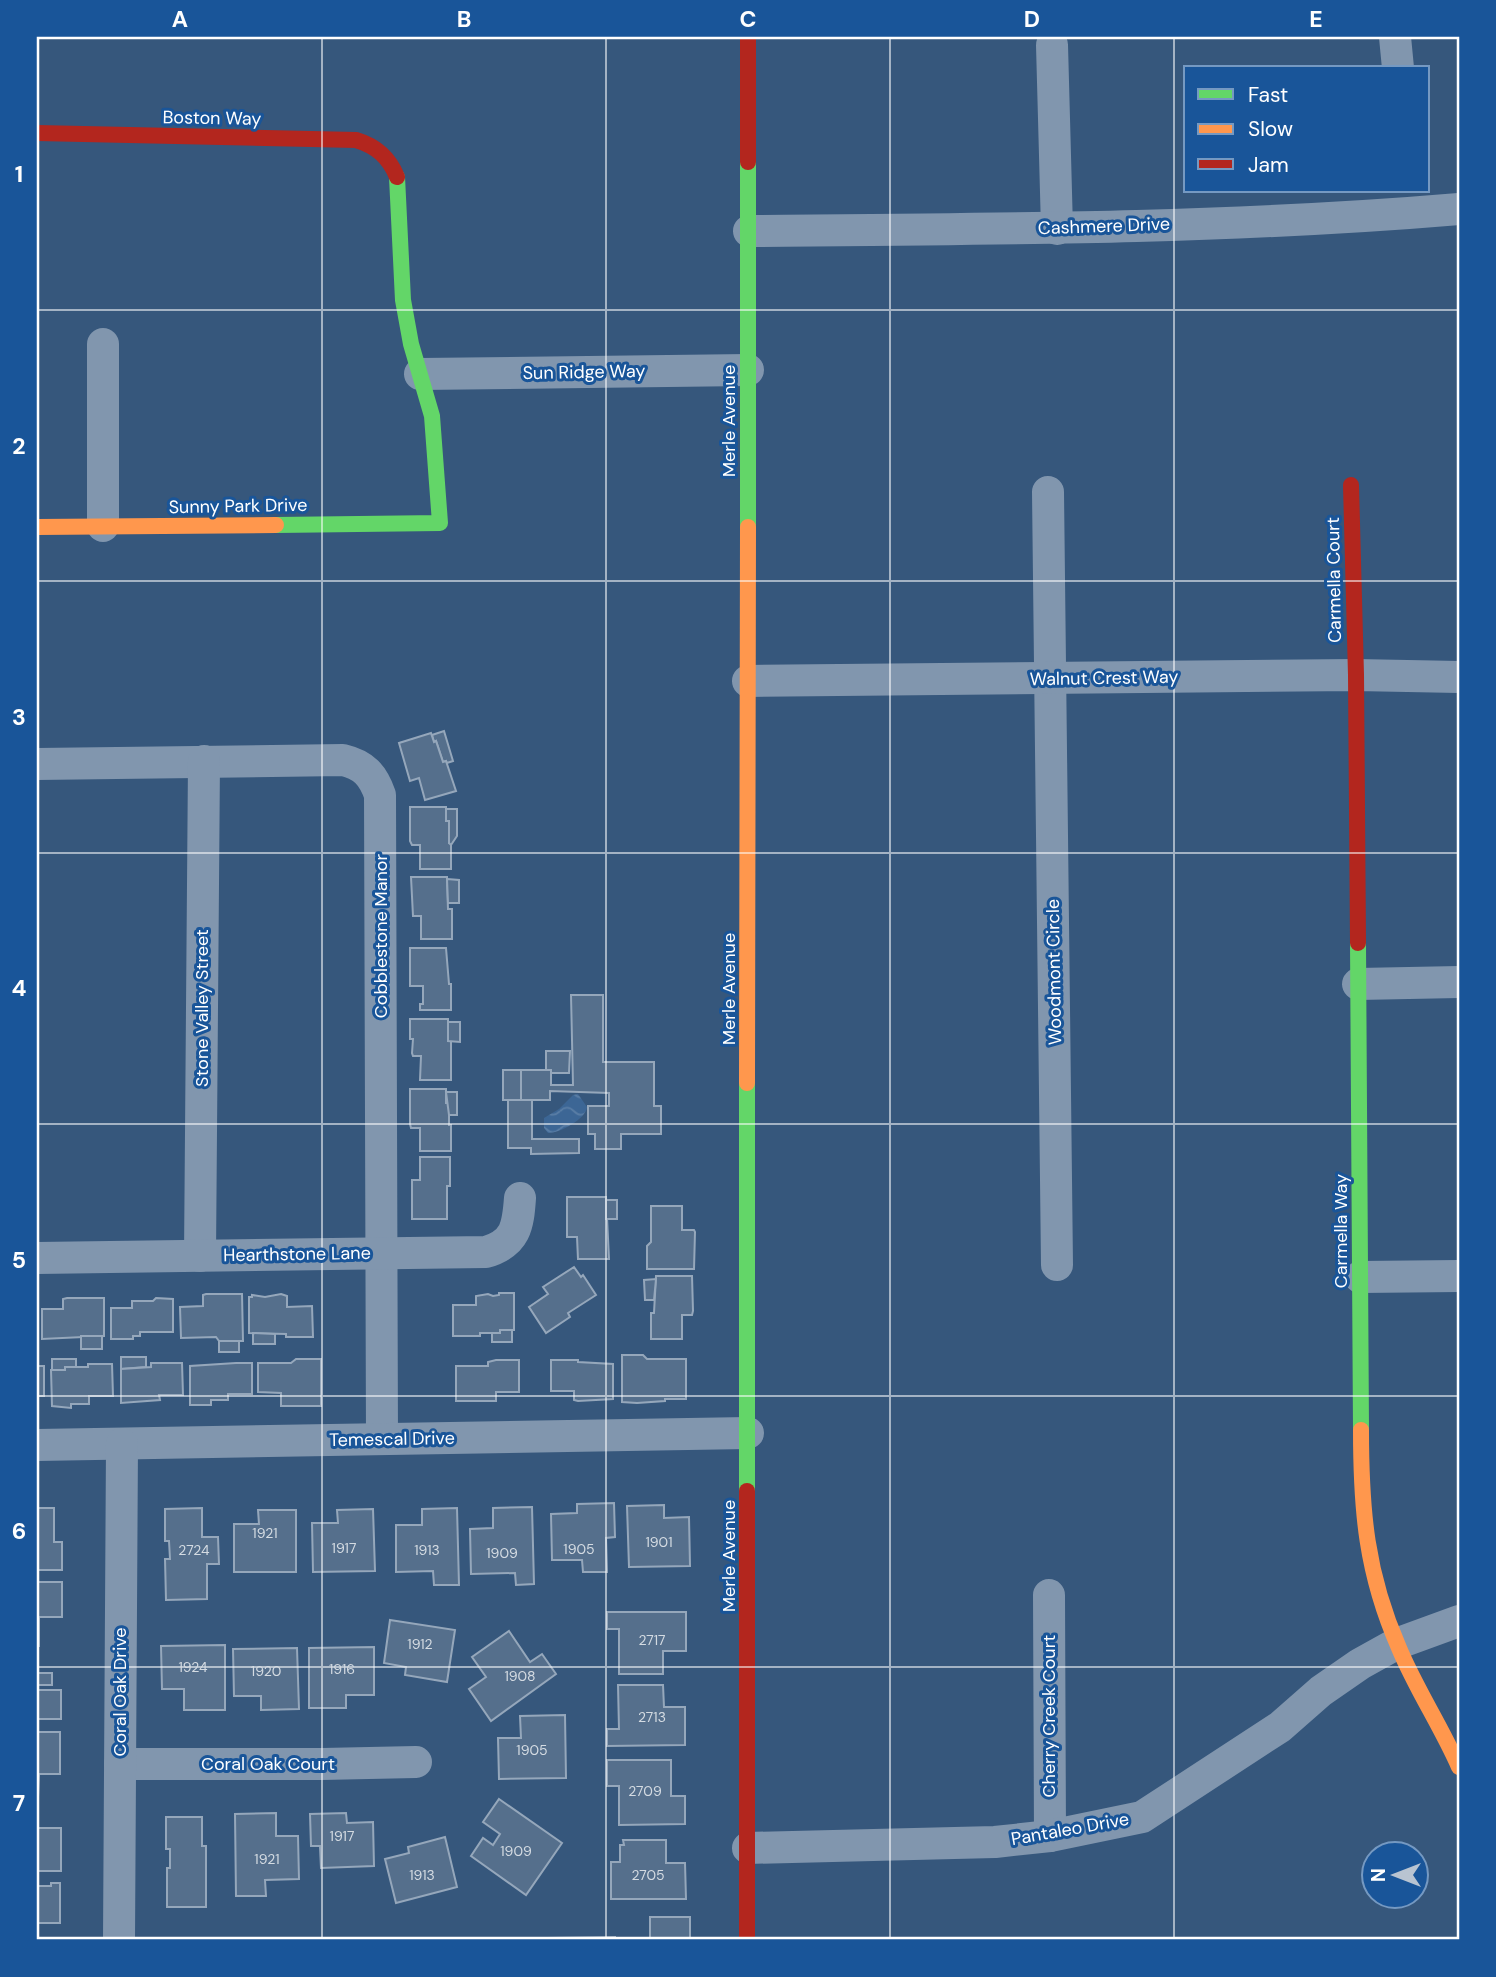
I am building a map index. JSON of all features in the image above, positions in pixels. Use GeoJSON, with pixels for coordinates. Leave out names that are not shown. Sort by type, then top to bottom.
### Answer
{"type":"FeatureCollection","features":[{"type":"Feature","properties":{"kind":"street","name":"Merle Avenue"},"geometry":{"type":"LineString","coordinates":[[747,1940],[748,37]]}},
{"type":"Feature","properties":{"kind":"street"},"geometry":{"type":"LineString","coordinates":[[1395,37],[1398,66]]}},
{"type":"Feature","properties":{"kind":"street"},"geometry":{"type":"LineString","coordinates":[[1052,45],[1058,229]]}},
{"type":"Feature","properties":{"kind":"street","name":"Boston Way"},"geometry":{"type":"LineString","coordinates":[[37,133],[356,140],[367,142],[383,152],[393,165],[398,178],[402,300],[420,374]]}},
{"type":"Feature","properties":{"kind":"street","name":"Cashmere Drive"},"geometry":{"type":"LineString","coordinates":[[749,231],[1058,229],[1410,202],[1459,209]]}},
{"type":"Feature","properties":{"kind":"street"},"geometry":{"type":"LineString","coordinates":[[103,344],[103,526]]}},
{"type":"Feature","properties":{"kind":"street","name":"Sun Ridge Way"},"geometry":{"type":"LineString","coordinates":[[420,374],[748,370]]}},
{"type":"Feature","properties":{"kind":"street","name":"Sunny Park Drive"},"geometry":{"type":"LineString","coordinates":[[37,527],[440,523],[432,416],[420,374]]}},
{"type":"Feature","properties":{"kind":"street","name":"Carmella Court"},"geometry":{"type":"LineString","coordinates":[[1352,485],[1356,675]]}},
{"type":"Feature","properties":{"kind":"street","name":"Woodmont Circle"},"geometry":{"type":"LineString","coordinates":[[1048,492],[1058,1265]]}},
{"type":"Feature","properties":{"kind":"street","name":"Walnut Crest Way"},"geometry":{"type":"LineString","coordinates":[[748,681],[1356,675],[1459,677]]}},
{"type":"Feature","properties":{"kind":"street","name":"Carmella Way"},"geometry":{"type":"LineString","coordinates":[[1356,675],[1361,1494],[1364,1535],[1377,1591],[1396,1644],[1447,1738],[1459,1767]]}},
{"type":"Feature","properties":{"kind":"street","name":"Cobblestone Manor"},"geometry":{"type":"LineString","coordinates":[[37,764],[343,760],[355,763],[375,780],[380,795],[382,1439]]}},
{"type":"Feature","properties":{"kind":"street","name":"Stone Valley Street"},"geometry":{"type":"LineString","coordinates":[[200,1256],[204,761]]}},
{"type":"Feature","properties":{"kind":"street"},"geometry":{"type":"LineString","coordinates":[[1358,984],[1459,982]]}},
{"type":"Feature","properties":{"kind":"street","name":"Hearthstone Lane"},"geometry":{"type":"LineString","coordinates":[[37,1258],[486,1252],[497,1248],[511,1237],[518,1222],[520,1198]]}},
{"type":"Feature","properties":{"kind":"street"},"geometry":{"type":"LineString","coordinates":[[1360,1277],[1459,1276]]}},
{"type":"Feature","properties":{"kind":"street","name":"Temescal Drive"},"geometry":{"type":"LineString","coordinates":[[37,1446],[748,1433]]}},
{"type":"Feature","properties":{"kind":"street","name":"Coral Oak Drive"},"geometry":{"type":"LineString","coordinates":[[119,1940],[122,1444]]}},
{"type":"Feature","properties":{"kind":"street","name":"Cherry Creek Court"},"geometry":{"type":"LineString","coordinates":[[1049,1595],[1050,1836]]}},
{"type":"Feature","properties":{"kind":"street","name":"Pantaleo Drive"},"geometry":{"type":"LineString","coordinates":[[748,1848],[995,1842],[1050,1836],[1142,1817],[1280,1727],[1321,1692],[1360,1664],[1396,1644],[1459,1621]]}},
{"type":"Feature","properties":{"kind":"street","name":"Coral Oak Court"},"geometry":{"type":"LineString","coordinates":[[120,1764],[416,1762]]}},
{"type":"Feature","properties":{"kind":"water"},"geometry":{"type":"Polygon","coordinates":[[[578,1094],[587,1107],[586,1112],[565,1128],[548,1133],[544,1128],[544,1118],[578,1094]]]}},
{"type":"Feature","properties":{"kind":"building"},"geometry":{"type":"Polygon","coordinates":[[[444,731],[453,761],[447,763],[443,762],[432,735],[444,731]]]}},
{"type":"Feature","properties":{"kind":"building"},"geometry":{"type":"Polygon","coordinates":[[[431,733],[443,762],[446,761],[456,791],[425,800],[419,778],[410,781],[399,743],[431,733]]]}},
{"type":"Feature","properties":{"kind":"building"},"geometry":{"type":"Polygon","coordinates":[[[410,807],[446,807],[451,869],[420,869],[420,845],[412,845],[410,841],[410,807]]]}},
{"type":"Feature","properties":{"kind":"building"},"geometry":{"type":"Polygon","coordinates":[[[446,809],[457,809],[457,836],[451,845],[449,843],[446,809]]]}},
{"type":"Feature","properties":{"kind":"building"},"geometry":{"type":"Polygon","coordinates":[[[411,877],[447,877],[448,909],[452,909],[452,939],[421,939],[421,916],[413,916],[411,877]]]}},
{"type":"Feature","properties":{"kind":"building"},"geometry":{"type":"Polygon","coordinates":[[[447,879],[459,880],[459,903],[448,903],[447,879]]]}},
{"type":"Feature","properties":{"kind":"building"},"geometry":{"type":"Polygon","coordinates":[[[410,948],[446,948],[451,1010],[420,1010],[420,1004],[423,1004],[423,986],[410,986],[410,948]]]}},
{"type":"Feature","properties":{"kind":"building"},"geometry":{"type":"Polygon","coordinates":[[[571,995],[603,995],[603,1062],[654,1062],[654,1106],[661,1106],[661,1134],[621,1134],[621,1149],[595,1149],[595,1134],[588,1134],[588,1106],[609,1106],[609,1093],[550,1091],[550,1100],[521,1100],[521,1070],[551,1070],[551,1085],[573,1085],[571,995]]]}},
{"type":"Feature","properties":{"kind":"building"},"geometry":{"type":"Polygon","coordinates":[[[410,1019],[448,1019],[451,1080],[420,1080],[421,1056],[413,1056],[412,1053],[410,1019]]]}},
{"type":"Feature","properties":{"kind":"building"},"geometry":{"type":"Polygon","coordinates":[[[448,1022],[460,1022],[460,1042],[448,1041],[448,1022]]]}},
{"type":"Feature","properties":{"kind":"building"},"geometry":{"type":"Polygon","coordinates":[[[546,1051],[570,1051],[569,1073],[551,1073],[551,1070],[546,1070],[546,1051]]]}},
{"type":"Feature","properties":{"kind":"building"},"geometry":{"type":"Polygon","coordinates":[[[503,1070],[521,1070],[521,1100],[503,1100],[503,1070]]]}},
{"type":"Feature","properties":{"kind":"building"},"geometry":{"type":"Polygon","coordinates":[[[410,1089],[446,1089],[451,1151],[420,1151],[420,1128],[411,1128],[410,1124],[410,1089]]]}},
{"type":"Feature","properties":{"kind":"building"},"geometry":{"type":"Polygon","coordinates":[[[446,1092],[457,1092],[457,1115],[449,1115],[446,1092]]]}},
{"type":"Feature","properties":{"kind":"building"},"geometry":{"type":"Polygon","coordinates":[[[508,1100],[532,1100],[532,1139],[579,1139],[579,1153],[531,1154],[531,1148],[508,1148],[508,1100]]]}},
{"type":"Feature","properties":{"kind":"building"},"geometry":{"type":"Polygon","coordinates":[[[420,1157],[450,1157],[447,1219],[412,1219],[412,1180],[420,1180],[420,1157]]]}},
{"type":"Feature","properties":{"kind":"building"},"geometry":{"type":"Polygon","coordinates":[[[567,1197],[606,1197],[609,1259],[578,1259],[577,1237],[567,1237],[567,1197]]]}},
{"type":"Feature","properties":{"kind":"building"},"geometry":{"type":"Polygon","coordinates":[[[606,1200],[617,1200],[617,1219],[606,1219],[606,1200]]]}},
{"type":"Feature","properties":{"kind":"building"},"geometry":{"type":"Polygon","coordinates":[[[651,1206],[682,1206],[682,1230],[695,1232],[694,1269],[647,1269],[647,1246],[651,1242],[651,1206]]]}},
{"type":"Feature","properties":{"kind":"building"},"geometry":{"type":"Polygon","coordinates":[[[574,1267],[581,1277],[583,1275],[596,1295],[568,1313],[570,1317],[546,1333],[529,1307],[548,1294],[543,1287],[574,1267]]]}},
{"type":"Feature","properties":{"kind":"building"},"geometry":{"type":"Polygon","coordinates":[[[656,1276],[692,1276],[693,1311],[692,1315],[682,1315],[682,1339],[651,1339],[656,1276]]]}},
{"type":"Feature","properties":{"kind":"building"},"geometry":{"type":"Polygon","coordinates":[[[656,1279],[654,1300],[645,1300],[644,1280],[656,1279]]]}},
{"type":"Feature","properties":{"kind":"building"},"geometry":{"type":"Polygon","coordinates":[[[499,1293],[514,1293],[514,1330],[480,1333],[480,1336],[453,1336],[453,1305],[476,1305],[476,1296],[493,1296],[499,1293]]]}},
{"type":"Feature","properties":{"kind":"building"},"geometry":{"type":"Polygon","coordinates":[[[242,1294],[243,1341],[219,1341],[216,1337],[181,1338],[180,1307],[203,1306],[203,1295],[242,1294]]]}},
{"type":"Feature","properties":{"kind":"building"},"geometry":{"type":"Polygon","coordinates":[[[281,1294],[287,1296],[287,1307],[312,1306],[313,1337],[249,1333],[249,1297],[281,1294]]]}},
{"type":"Feature","properties":{"kind":"building"},"geometry":{"type":"Polygon","coordinates":[[[104,1298],[104,1336],[42,1339],[42,1309],[63,1309],[63,1299],[104,1298]]]}},
{"type":"Feature","properties":{"kind":"building"},"geometry":{"type":"Polygon","coordinates":[[[156,1298],[173,1299],[173,1332],[140,1332],[140,1336],[133,1336],[133,1339],[111,1339],[111,1308],[132,1308],[132,1301],[153,1301],[156,1298]]]}},
{"type":"Feature","properties":{"kind":"building"},"geometry":{"type":"Polygon","coordinates":[[[500,1330],[512,1330],[512,1342],[492,1342],[492,1333],[500,1333],[500,1330]]]}},
{"type":"Feature","properties":{"kind":"building"},"geometry":{"type":"Polygon","coordinates":[[[253,1333],[275,1334],[275,1344],[253,1344],[253,1333]]]}},
{"type":"Feature","properties":{"kind":"building"},"geometry":{"type":"Polygon","coordinates":[[[81,1336],[102,1336],[102,1349],[81,1349],[81,1336]]]}},
{"type":"Feature","properties":{"kind":"building"},"geometry":{"type":"Polygon","coordinates":[[[219,1341],[239,1341],[239,1352],[219,1352],[219,1341]]]}},
{"type":"Feature","properties":{"kind":"building"},"geometry":{"type":"Polygon","coordinates":[[[622,1355],[643,1355],[647,1359],[686,1359],[686,1399],[622,1402],[622,1355]]]}},
{"type":"Feature","properties":{"kind":"building"},"geometry":{"type":"Polygon","coordinates":[[[121,1357],[146,1357],[146,1367],[121,1369],[121,1357]]]}},
{"type":"Feature","properties":{"kind":"building"},"geometry":{"type":"Polygon","coordinates":[[[52,1359],[76,1359],[76,1367],[52,1370],[52,1359]]]}},
{"type":"Feature","properties":{"kind":"building"},"geometry":{"type":"Polygon","coordinates":[[[296,1359],[321,1359],[321,1406],[281,1406],[281,1393],[258,1392],[258,1363],[291,1363],[296,1359]]]}},
{"type":"Feature","properties":{"kind":"building"},"geometry":{"type":"Polygon","coordinates":[[[519,1360],[519,1392],[496,1392],[496,1401],[456,1401],[456,1366],[488,1366],[488,1362],[519,1360]]]}},
{"type":"Feature","properties":{"kind":"building"},"geometry":{"type":"Polygon","coordinates":[[[551,1360],[613,1364],[613,1399],[578,1401],[574,1400],[574,1391],[551,1391],[551,1360]]]}},
{"type":"Feature","properties":{"kind":"building"},"geometry":{"type":"Polygon","coordinates":[[[151,1363],[182,1363],[183,1395],[159,1395],[160,1400],[121,1403],[121,1369],[151,1367],[151,1363]]]}},
{"type":"Feature","properties":{"kind":"building"},"geometry":{"type":"Polygon","coordinates":[[[252,1363],[252,1394],[228,1394],[228,1400],[211,1400],[211,1405],[190,1405],[190,1366],[252,1363]]]}},
{"type":"Feature","properties":{"kind":"building"},"geometry":{"type":"Polygon","coordinates":[[[88,1364],[112,1364],[113,1396],[89,1396],[89,1404],[71,1404],[71,1408],[52,1406],[51,1370],[88,1367],[88,1364]]]}},
{"type":"Feature","properties":{"kind":"building"},"geometry":{"type":"Polygon","coordinates":[[[37,1366],[44,1366],[44,1396],[37,1396],[37,1366]]]}},
{"type":"Feature","properties":{"kind":"building"},"geometry":{"type":"Polygon","coordinates":[[[614,1503],[615,1537],[606,1538],[607,1572],[583,1572],[582,1560],[552,1560],[551,1514],[577,1513],[577,1504],[614,1503]]]}},
{"type":"Feature","properties":{"kind":"building"},"geometry":{"type":"Polygon","coordinates":[[[664,1505],[664,1518],[689,1517],[690,1566],[629,1567],[627,1506],[664,1505]]]}},
{"type":"Feature","properties":{"kind":"building"},"geometry":{"type":"Polygon","coordinates":[[[532,1507],[534,1584],[516,1585],[515,1573],[471,1574],[470,1529],[493,1528],[493,1508],[532,1507]]]}},
{"type":"Feature","properties":{"kind":"building"},"geometry":{"type":"Polygon","coordinates":[[[37,1508],[54,1508],[54,1542],[62,1542],[62,1570],[37,1570],[37,1508]]]}},
{"type":"Feature","properties":{"kind":"building"},"geometry":{"type":"Polygon","coordinates":[[[202,1508],[202,1537],[218,1537],[219,1564],[207,1564],[207,1599],[166,1600],[165,1559],[170,1559],[169,1541],[165,1541],[165,1509],[202,1508]]]}},
{"type":"Feature","properties":{"kind":"building"},"geometry":{"type":"Polygon","coordinates":[[[457,1508],[459,1585],[434,1585],[433,1571],[396,1572],[396,1525],[422,1525],[422,1509],[457,1508]]]}},
{"type":"Feature","properties":{"kind":"building"},"geometry":{"type":"Polygon","coordinates":[[[373,1509],[375,1571],[313,1572],[312,1523],[338,1523],[337,1510],[373,1509]]]}},
{"type":"Feature","properties":{"kind":"building"},"geometry":{"type":"Polygon","coordinates":[[[258,1510],[296,1510],[296,1572],[234,1572],[234,1524],[259,1524],[258,1510]]]}},
{"type":"Feature","properties":{"kind":"building"},"geometry":{"type":"Polygon","coordinates":[[[37,1582],[62,1582],[62,1617],[39,1617],[39,1646],[37,1646],[37,1582]]]}},
{"type":"Feature","properties":{"kind":"building"},"geometry":{"type":"Polygon","coordinates":[[[607,1612],[686,1612],[686,1651],[663,1651],[663,1674],[619,1674],[619,1629],[607,1629],[607,1612]]]}},
{"type":"Feature","properties":{"kind":"building"},"geometry":{"type":"Polygon","coordinates":[[[390,1620],[455,1630],[447,1682],[405,1675],[406,1667],[384,1663],[390,1620]]]}},
{"type":"Feature","properties":{"kind":"building"},"geometry":{"type":"Polygon","coordinates":[[[509,1631],[530,1662],[542,1654],[556,1674],[491,1721],[469,1689],[486,1677],[472,1657],[509,1631]]]}},
{"type":"Feature","properties":{"kind":"building"},"geometry":{"type":"Polygon","coordinates":[[[225,1645],[225,1710],[184,1710],[184,1689],[162,1689],[161,1646],[225,1645]]]}},
{"type":"Feature","properties":{"kind":"building"},"geometry":{"type":"Polygon","coordinates":[[[374,1647],[374,1695],[346,1695],[346,1708],[309,1708],[309,1648],[374,1647]]]}},
{"type":"Feature","properties":{"kind":"building"},"geometry":{"type":"Polygon","coordinates":[[[297,1648],[299,1709],[261,1710],[261,1696],[234,1696],[233,1649],[297,1648]]]}},
{"type":"Feature","properties":{"kind":"building"},"geometry":{"type":"Polygon","coordinates":[[[37,1673],[52,1673],[52,1685],[37,1685],[37,1673]]]}},
{"type":"Feature","properties":{"kind":"building"},"geometry":{"type":"Polygon","coordinates":[[[618,1685],[663,1685],[664,1707],[685,1707],[685,1745],[607,1746],[607,1729],[619,1729],[618,1685]]]}},
{"type":"Feature","properties":{"kind":"building"},"geometry":{"type":"Polygon","coordinates":[[[37,1690],[61,1690],[61,1719],[37,1719],[37,1690]]]}},
{"type":"Feature","properties":{"kind":"building"},"geometry":{"type":"Polygon","coordinates":[[[565,1715],[566,1778],[499,1779],[498,1738],[521,1738],[520,1716],[565,1715]]]}},
{"type":"Feature","properties":{"kind":"building"},"geometry":{"type":"Polygon","coordinates":[[[37,1732],[60,1732],[60,1774],[39,1774],[38,1797],[37,1732]]]}},
{"type":"Feature","properties":{"kind":"building"},"geometry":{"type":"Polygon","coordinates":[[[607,1760],[671,1760],[671,1796],[685,1796],[685,1824],[619,1825],[619,1786],[607,1786],[607,1760]]]}},
{"type":"Feature","properties":{"kind":"building"},"geometry":{"type":"Polygon","coordinates":[[[499,1799],[562,1843],[526,1895],[471,1856],[483,1838],[493,1845],[500,1834],[483,1822],[499,1799]]]}},
{"type":"Feature","properties":{"kind":"building"},"geometry":{"type":"Polygon","coordinates":[[[37,1806],[38,1828],[61,1828],[61,1871],[37,1871],[37,1806]]]}},
{"type":"Feature","properties":{"kind":"building"},"geometry":{"type":"Polygon","coordinates":[[[276,1813],[276,1836],[298,1836],[299,1879],[265,1880],[266,1896],[236,1896],[235,1814],[276,1813]]]}},
{"type":"Feature","properties":{"kind":"building"},"geometry":{"type":"Polygon","coordinates":[[[346,1813],[347,1823],[373,1822],[374,1866],[321,1868],[320,1846],[311,1846],[310,1814],[346,1813]]]}},
{"type":"Feature","properties":{"kind":"building"},"geometry":{"type":"Polygon","coordinates":[[[166,1817],[202,1817],[202,1846],[206,1846],[206,1907],[167,1907],[170,1849],[166,1849],[166,1817]]]}},
{"type":"Feature","properties":{"kind":"building"},"geometry":{"type":"Polygon","coordinates":[[[445,1837],[457,1887],[396,1903],[385,1859],[409,1853],[408,1847],[445,1837]]]}},
{"type":"Feature","properties":{"kind":"building"},"geometry":{"type":"Polygon","coordinates":[[[623,1840],[666,1840],[666,1863],[685,1863],[686,1899],[611,1899],[611,1862],[620,1862],[620,1845],[624,1845],[623,1840]]]}},
{"type":"Feature","properties":{"kind":"building"},"geometry":{"type":"Polygon","coordinates":[[[51,1883],[60,1883],[60,1923],[38,1923],[37,1940],[37,1886],[51,1886],[51,1883]]]}},
{"type":"Feature","properties":{"kind":"building"},"geometry":{"type":"Polygon","coordinates":[[[650,1917],[690,1917],[690,1940],[650,1940],[650,1917]]]}},
{"type":"Feature","properties":{"kind":"building"},"geometry":{"type":"Polygon","coordinates":[[[615,1937],[615,1940],[548,1940],[548,1938],[615,1937]]]}},
{"type":"Feature","properties":{"kind":"traffic: fast"},"geometry":{"type":"LineString","coordinates":[[748,162],[748,527]]}},
{"type":"Feature","properties":{"kind":"traffic: fast"},"geometry":{"type":"LineString","coordinates":[[276,525],[440,523],[432,416],[411,344],[403,300],[397,177]]}},
{"type":"Feature","properties":{"kind":"traffic: fast"},"geometry":{"type":"LineString","coordinates":[[1358,943],[1361,1430]]}},
{"type":"Feature","properties":{"kind":"traffic: fast"},"geometry":{"type":"LineString","coordinates":[[747,1083],[747,1491]]}},
{"type":"Feature","properties":{"kind":"traffic: slow"},"geometry":{"type":"LineString","coordinates":[[37,527],[276,525]]}},
{"type":"Feature","properties":{"kind":"traffic: slow"},"geometry":{"type":"LineString","coordinates":[[747,1083],[748,527]]}},
{"type":"Feature","properties":{"kind":"traffic: slow"},"geometry":{"type":"LineString","coordinates":[[1361,1430],[1364,1514],[1379,1594],[1406,1663],[1459,1767]]}},
{"type":"Feature","properties":{"kind":"traffic: jam"},"geometry":{"type":"LineString","coordinates":[[748,37],[748,162]]}},
{"type":"Feature","properties":{"kind":"traffic: jam"},"geometry":{"type":"LineString","coordinates":[[37,133],[356,140],[381,153],[397,177]]}},
{"type":"Feature","properties":{"kind":"traffic: jam"},"geometry":{"type":"LineString","coordinates":[[1351,485],[1358,943]]}},
{"type":"Feature","properties":{"kind":"traffic: jam"},"geometry":{"type":"LineString","coordinates":[[747,1491],[747,1940]]}}]}
